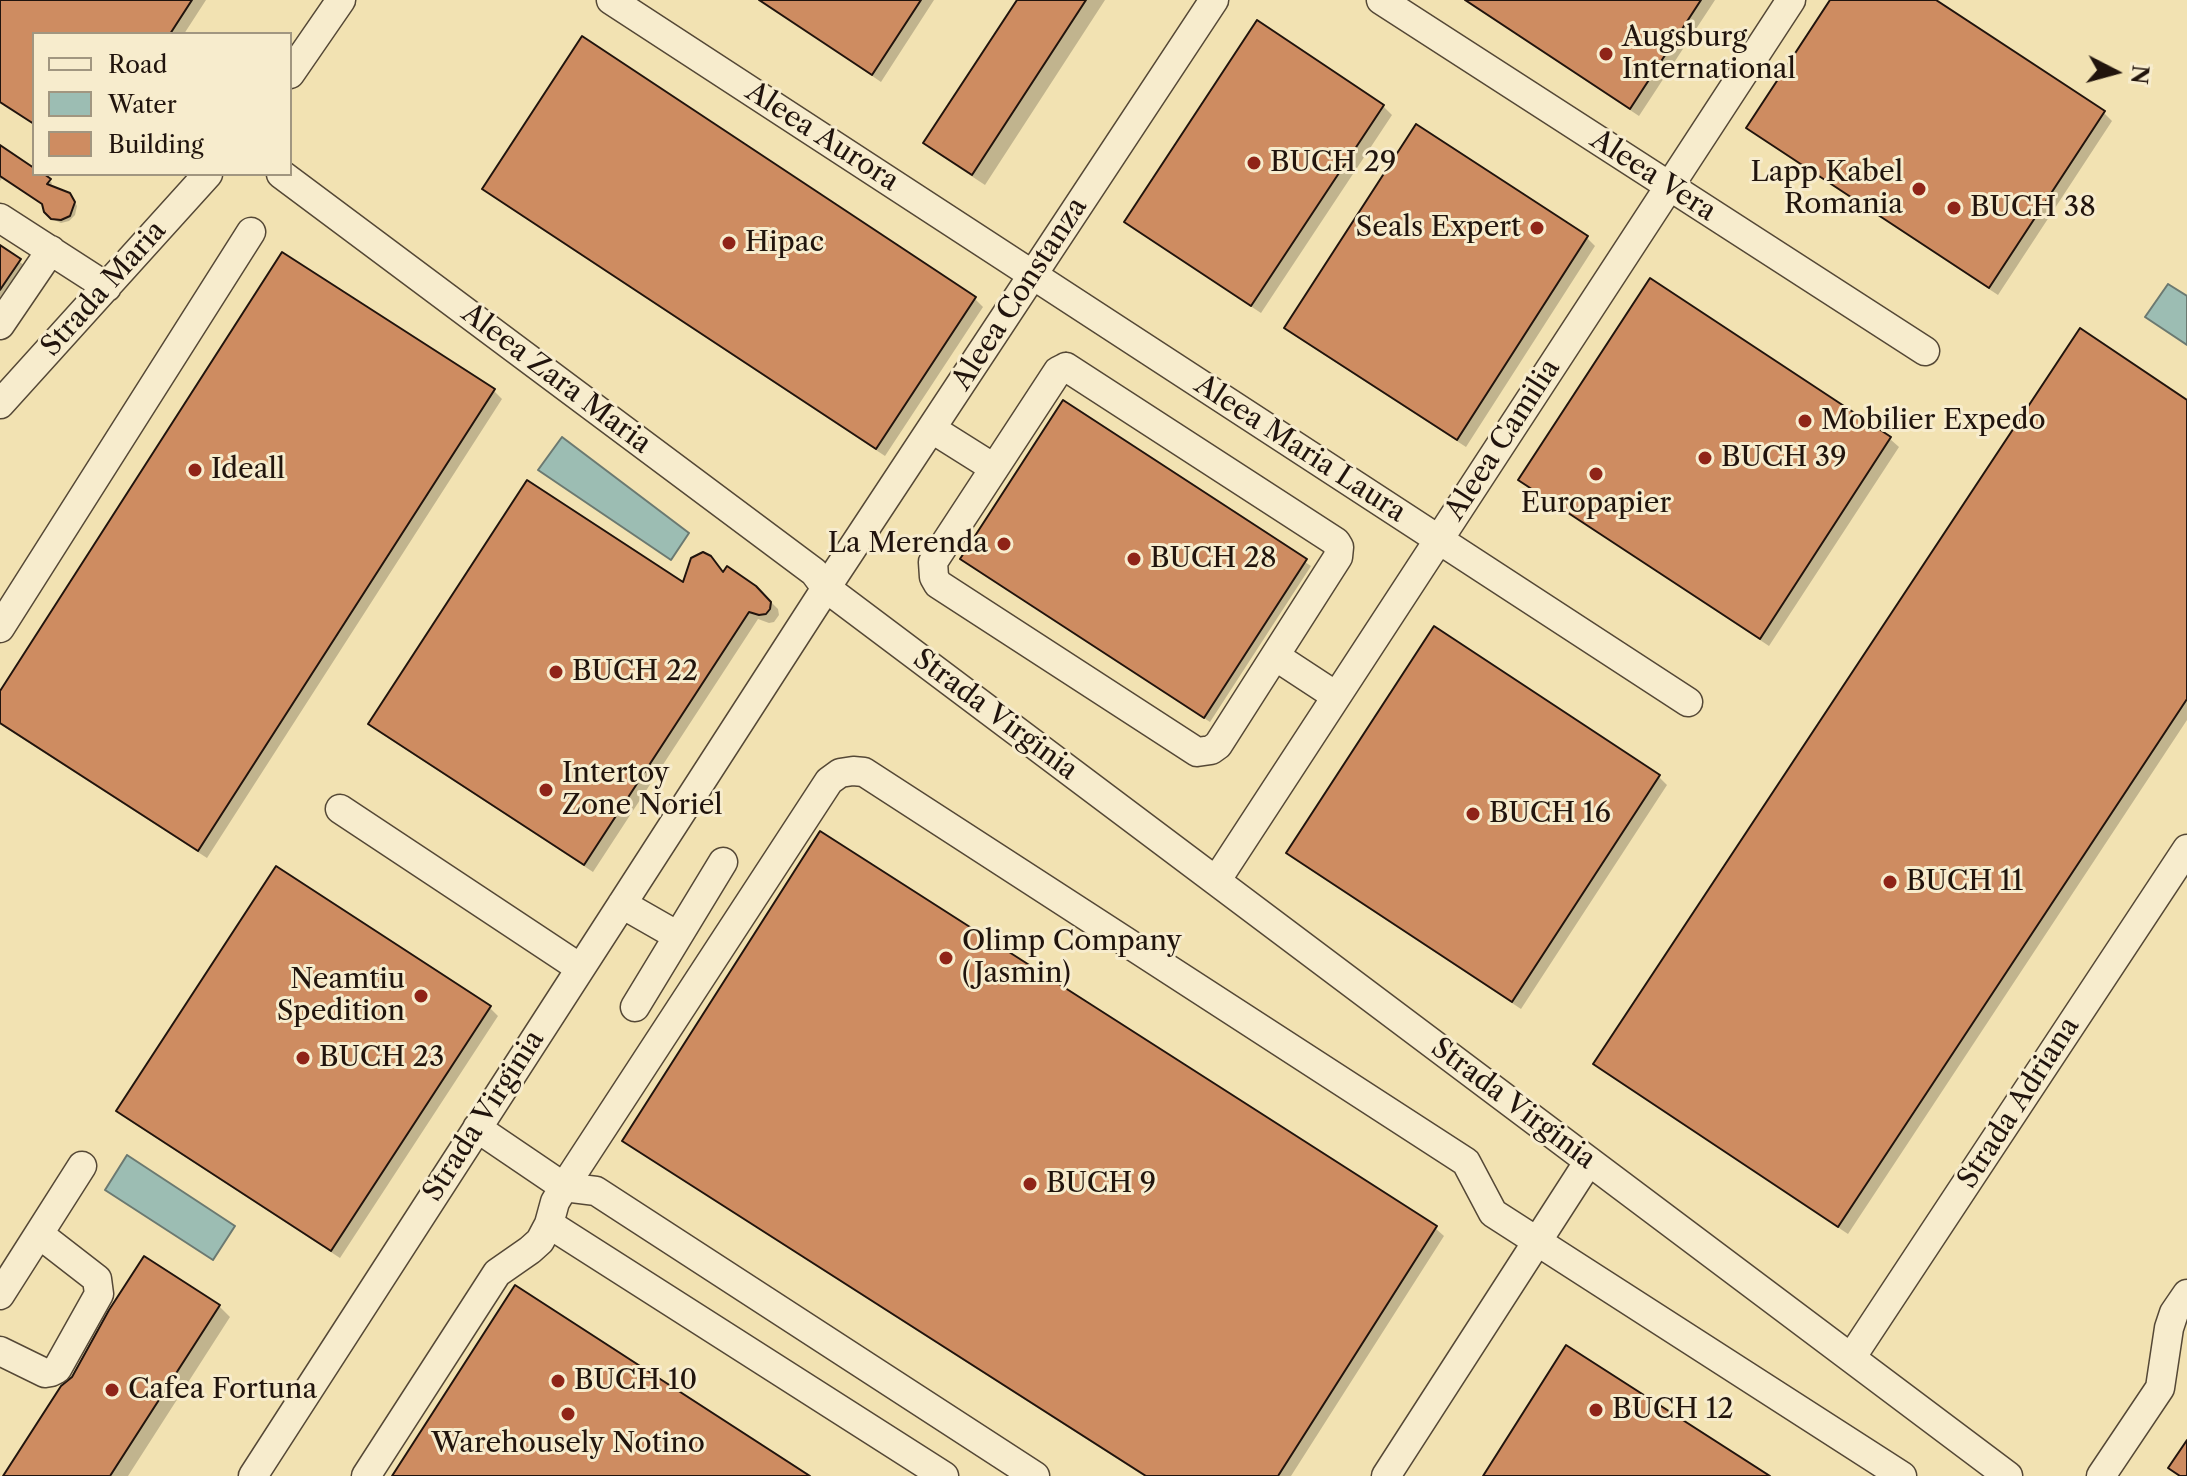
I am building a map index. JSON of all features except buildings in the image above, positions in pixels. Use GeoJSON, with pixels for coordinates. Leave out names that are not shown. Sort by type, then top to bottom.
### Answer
{"type":"FeatureCollection","features":[{"type":"Feature","properties":{"kind":"street"},"geometry":{"type":"LineString","coordinates":[[292,71],[341,0]]}},
{"type":"Feature","properties":{"kind":"street","name":"Aleea Aurora"},"geometry":{"type":"LineString","coordinates":[[611,0],[1033,275]]}},
{"type":"Feature","properties":{"kind":"street","name":"Aleea Constanza"},"geometry":{"type":"LineString","coordinates":[[826,588],[1214,0]]}},
{"type":"Feature","properties":{"kind":"street","name":"Aleea Vera"},"geometry":{"type":"LineString","coordinates":[[1381,0],[1925,351]]}},
{"type":"Feature","properties":{"kind":"street","name":"Aleea Camilia"},"geometry":{"type":"LineString","coordinates":[[1216,881],[1791,0]]}},
{"type":"Feature","properties":{"kind":"street","name":"Strada Maria"},"geometry":{"type":"LineString","coordinates":[[0,404],[206,176]]}},
{"type":"Feature","properties":{"kind":"street","name":"Aleea Zara Maria"},"geometry":{"type":"LineString","coordinates":[[284,176],[814,572],[826,588]]}},
{"type":"Feature","properties":{"kind":"street"},"geometry":{"type":"LineString","coordinates":[[0,218],[107,287]]}},
{"type":"Feature","properties":{"kind":"street"},"geometry":{"type":"LineString","coordinates":[[0,628],[251,232]]}},
{"type":"Feature","properties":{"kind":"street"},"geometry":{"type":"LineString","coordinates":[[0,325],[51,250]]}},
{"type":"Feature","properties":{"kind":"street","name":"Aleea Maria Laura"},"geometry":{"type":"LineString","coordinates":[[1033,275],[1688,702]]}},
{"type":"Feature","properties":{"kind":"street"},"geometry":{"type":"LineString","coordinates":[[1066,367],[1336,542],[1338,557],[1275,656],[1218,745],[1211,750],[1197,752],[938,584],[933,562],[1058,371],[1066,367]]}},
{"type":"Feature","properties":{"kind":"street"},"geometry":{"type":"LineString","coordinates":[[932,429],[994,468]]}},
{"type":"Feature","properties":{"kind":"street","name":"Strada Virginia"},"geometry":{"type":"LineString","coordinates":[[253,1476],[826,588],[2008,1476]]}},
{"type":"Feature","properties":{"kind":"street"},"geometry":{"type":"LineString","coordinates":[[1275,656],[1336,696]]}},
{"type":"Feature","properties":{"kind":"street"},"geometry":{"type":"LineString","coordinates":[[366,1476],[497,1273],[530,1250],[549,1224],[555,1202],[564,1187],[829,781],[840,773],[853,771],[864,772],[1466,1162],[1493,1213],[1902,1476]]}},
{"type":"Feature","properties":{"kind":"street"},"geometry":{"type":"LineString","coordinates":[[340,809],[580,968]]}},
{"type":"Feature","properties":{"kind":"street","name":"Strada Adriana"},"geometry":{"type":"LineString","coordinates":[[1851,1358],[2187,849]]}},
{"type":"Feature","properties":{"kind":"street"},"geometry":{"type":"LineString","coordinates":[[635,1007],[723,862]]}},
{"type":"Feature","properties":{"kind":"street"},"geometry":{"type":"LineString","coordinates":[[622,904],[678,936]]}},
{"type":"Feature","properties":{"kind":"street"},"geometry":{"type":"LineString","coordinates":[[477,1128],[564,1187],[596,1191],[1035,1476]]}},
{"type":"Feature","properties":{"kind":"street"},"geometry":{"type":"LineString","coordinates":[[1386,1476],[1589,1161]]}},
{"type":"Feature","properties":{"kind":"street"},"geometry":{"type":"LineString","coordinates":[[2,1287],[82,1166]]}},
{"type":"Feature","properties":{"kind":"street"},"geometry":{"type":"LineString","coordinates":[[549,1224],[944,1476]]}},
{"type":"Feature","properties":{"kind":"street"},"geometry":{"type":"LineString","coordinates":[[0,1351],[45,1373],[57,1369],[99,1294],[97,1279],[39,1234]]}},
{"type":"Feature","properties":{"kind":"street"},"geometry":{"type":"LineString","coordinates":[[2101,1476],[2160,1388],[2169,1328],[2174,1313],[2187,1294]]}},
{"type":"Feature","properties":{"kind":"water"},"geometry":{"type":"Polygon","coordinates":[[[2168,284],[2187,296],[2187,345],[2145,317],[2168,284]]]}},
{"type":"Feature","properties":{"kind":"water"},"geometry":{"type":"Polygon","coordinates":[[[562,437],[689,533],[671,560],[538,470],[562,437]]]}},
{"type":"Feature","properties":{"kind":"water"},"geometry":{"type":"Polygon","coordinates":[[[127,1155],[235,1226],[213,1260],[105,1190],[127,1155]]]}},
{"type":"Feature","properties":{"kind":"place","name":"Augsburg International"},"geometry":{"type":"Point","coordinates":[1606,54]}},
{"type":"Feature","properties":{"kind":"place","name":"BUCH 29"},"geometry":{"type":"Point","coordinates":[1254,163]}},
{"type":"Feature","properties":{"kind":"place","name":"Lapp Kabel Romania"},"geometry":{"type":"Point","coordinates":[1919,189]}},
{"type":"Feature","properties":{"kind":"place","name":"BUCH 38"},"geometry":{"type":"Point","coordinates":[1954,208]}},
{"type":"Feature","properties":{"kind":"place","name":"Seals Expert"},"geometry":{"type":"Point","coordinates":[1537,228]}},
{"type":"Feature","properties":{"kind":"place","name":"Hipac"},"geometry":{"type":"Point","coordinates":[729,243]}},
{"type":"Feature","properties":{"kind":"place","name":"Mobilier Expedo"},"geometry":{"type":"Point","coordinates":[1805,421]}},
{"type":"Feature","properties":{"kind":"place","name":"BUCH 39"},"geometry":{"type":"Point","coordinates":[1705,458]}},
{"type":"Feature","properties":{"kind":"place","name":"Ideall"},"geometry":{"type":"Point","coordinates":[195,470]}},
{"type":"Feature","properties":{"kind":"place","name":"Europapier"},"geometry":{"type":"Point","coordinates":[1596,474]}},
{"type":"Feature","properties":{"kind":"place","name":"La Merenda"},"geometry":{"type":"Point","coordinates":[1004,544]}},
{"type":"Feature","properties":{"kind":"place","name":"BUCH 28"},"geometry":{"type":"Point","coordinates":[1134,559]}},
{"type":"Feature","properties":{"kind":"place","name":"BUCH 22"},"geometry":{"type":"Point","coordinates":[556,672]}},
{"type":"Feature","properties":{"kind":"place","name":"Intertoy Zone Noriel"},"geometry":{"type":"Point","coordinates":[546,790]}},
{"type":"Feature","properties":{"kind":"place","name":"BUCH 16"},"geometry":{"type":"Point","coordinates":[1473,814]}},
{"type":"Feature","properties":{"kind":"place","name":"BUCH 11"},"geometry":{"type":"Point","coordinates":[1890,882]}},
{"type":"Feature","properties":{"kind":"place","name":"Olimp Company (Jasmin)"},"geometry":{"type":"Point","coordinates":[946,958]}},
{"type":"Feature","properties":{"kind":"place","name":"Neamtiu Spedition"},"geometry":{"type":"Point","coordinates":[421,996]}},
{"type":"Feature","properties":{"kind":"place","name":"BUCH 23"},"geometry":{"type":"Point","coordinates":[303,1058]}},
{"type":"Feature","properties":{"kind":"place","name":"BUCH 9"},"geometry":{"type":"Point","coordinates":[1030,1184]}},
{"type":"Feature","properties":{"kind":"place","name":"BUCH 10"},"geometry":{"type":"Point","coordinates":[558,1381]}},
{"type":"Feature","properties":{"kind":"place","name":"Cafea Fortuna"},"geometry":{"type":"Point","coordinates":[112,1390]}},
{"type":"Feature","properties":{"kind":"place","name":"BUCH 12"},"geometry":{"type":"Point","coordinates":[1596,1410]}},
{"type":"Feature","properties":{"kind":"place","name":"Warehousely Notino"},"geometry":{"type":"Point","coordinates":[568,1414]}}]}
